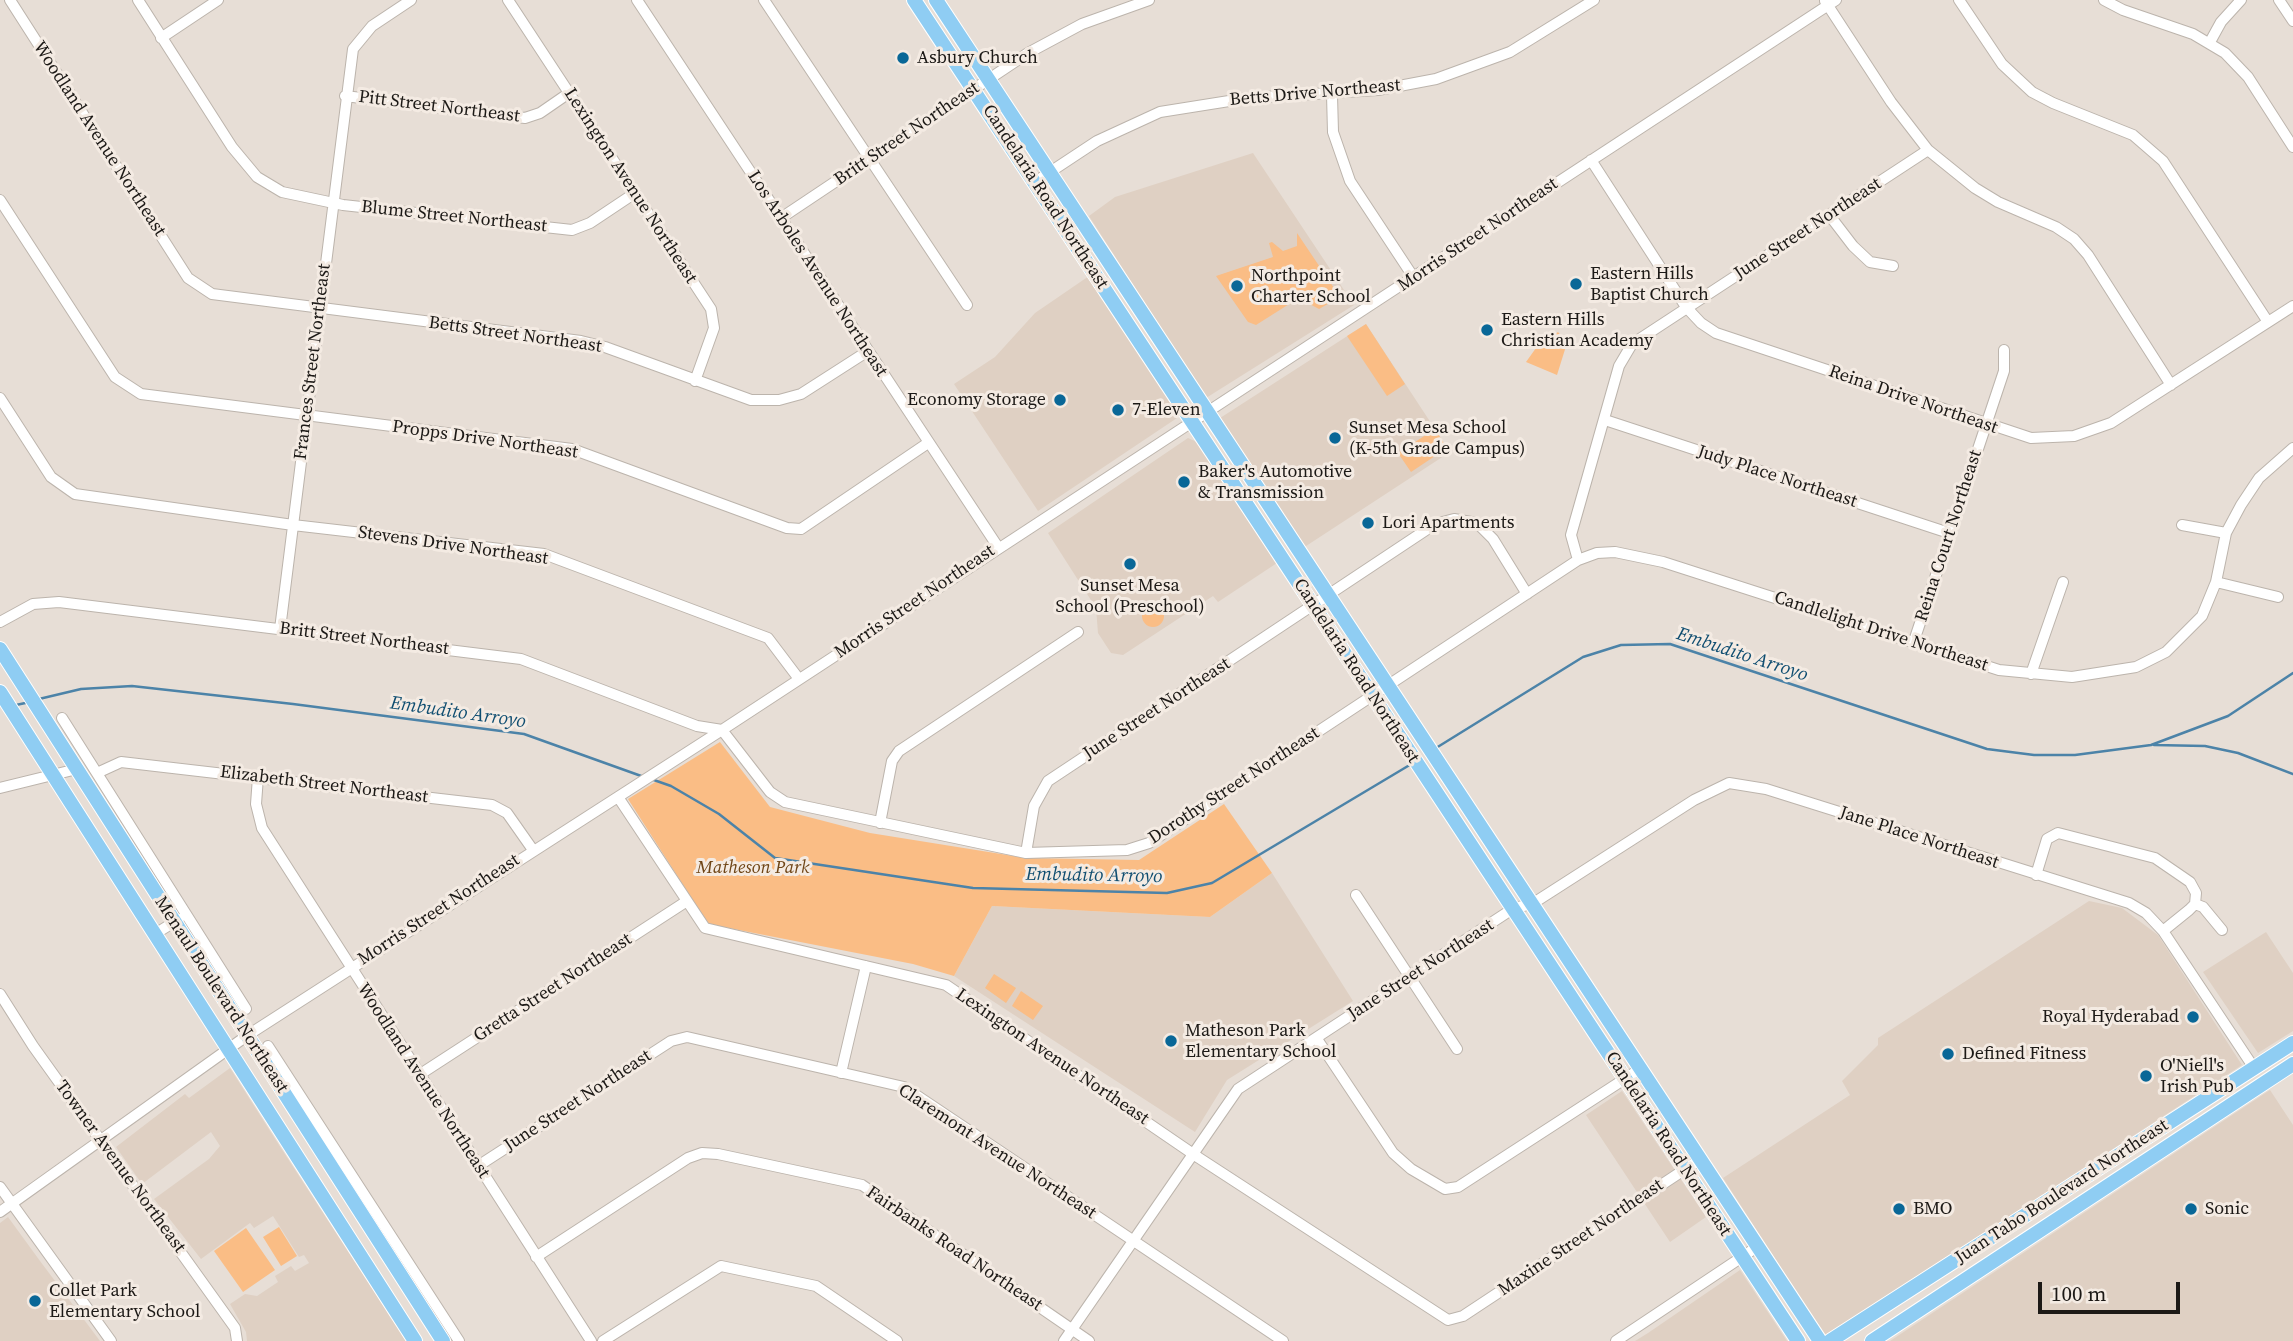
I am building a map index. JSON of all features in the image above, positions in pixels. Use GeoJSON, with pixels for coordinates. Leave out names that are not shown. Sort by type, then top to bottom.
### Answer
{"type":"FeatureCollection","features":[{"type":"Feature","properties":{"kind":"main road","name":"Candelaria Road Northeast"},"geometry":{"type":"LineString","coordinates":[[914,0],[1798,1341]]}},
{"type":"Feature","properties":{"kind":"main road","name":"Candelaria Road Northeast"},"geometry":{"type":"LineString","coordinates":[[936,0],[1820,1341]]}},
{"type":"Feature","properties":{"kind":"main road","name":"Menaul Boulevard Northeast"},"geometry":{"type":"LineString","coordinates":[[0,649],[46,723],[180,918],[248,1035],[355,1192],[443,1341]]}},
{"type":"Feature","properties":{"kind":"main road","name":"Menaul Boulevard Northeast"},"geometry":{"type":"LineString","coordinates":[[0,692],[415,1341]]}},
{"type":"Feature","properties":{"kind":"main road","name":"Juan Tabo Boulevard Northeast"},"geometry":{"type":"LineString","coordinates":[[1830,1341],[2293,1043]]}},
{"type":"Feature","properties":{"kind":"main road","name":"Juan Tabo Boulevard Northeast"},"geometry":{"type":"LineString","coordinates":[[1872,1341],[2293,1064]]}},
{"type":"Feature","properties":{"kind":"street","name":"Woodland Avenue Northeast"},"geometry":{"type":"LineString","coordinates":[[10,0],[188,278]]}},
{"type":"Feature","properties":{"kind":"street"},"geometry":{"type":"LineString","coordinates":[[138,0],[161,38],[218,0]]}},
{"type":"Feature","properties":{"kind":"street","name":"Frances Street Northeast"},"geometry":{"type":"LineString","coordinates":[[280,629],[345,96],[357,41],[372,26],[411,0]]}},
{"type":"Feature","properties":{"kind":"street","name":"Lexington Avenue Northeast"},"geometry":{"type":"LineString","coordinates":[[508,0],[711,309],[714,328],[695,381]]}},
{"type":"Feature","properties":{"kind":"street","name":"Los Arboles Avenue Northeast"},"geometry":{"type":"LineString","coordinates":[[636,0],[998,547]]}},
{"type":"Feature","properties":{"kind":"street"},"geometry":{"type":"LineString","coordinates":[[764,0],[967,305]]}},
{"type":"Feature","properties":{"kind":"street","name":"Britt Street Northeast"},"geometry":{"type":"LineString","coordinates":[[781,218],[988,78],[1082,24],[1149,0]]}},
{"type":"Feature","properties":{"kind":"street","name":"Betts Drive Northeast"},"geometry":{"type":"LineString","coordinates":[[1034,182],[1097,141],[1160,112],[1248,98],[1332,95],[1401,86],[1464,70],[1527,42],[1594,0]]}},
{"type":"Feature","properties":{"kind":"street"},"geometry":{"type":"LineString","coordinates":[[1959,0],[2003,64],[2032,92],[2133,135],[2163,161],[2268,322]]}},
{"type":"Feature","properties":{"kind":"street"},"geometry":{"type":"LineString","coordinates":[[2104,0],[2123,10],[2210,42],[2238,64],[2293,147]]}},
{"type":"Feature","properties":{"kind":"street"},"geometry":{"type":"LineString","coordinates":[[2210,42],[2221,22],[2241,0]]}},
{"type":"Feature","properties":{"kind":"street"},"geometry":{"type":"LineString","coordinates":[[2279,0],[2293,21]]}},
{"type":"Feature","properties":{"kind":"street"},"geometry":{"type":"LineString","coordinates":[[1830,2],[1898,113],[1928,150],[1975,188],[1998,202],[2056,227],[2074,239],[2088,255],[2171,385]]}},
{"type":"Feature","properties":{"kind":"street","name":"Morris Street Northeast"},"geometry":{"type":"LineString","coordinates":[[0,1212],[248,1035],[722,730],[998,547],[1414,278],[1830,2]]}},
{"type":"Feature","properties":{"kind":"street","name":"Blume Street Northeast"},"geometry":{"type":"LineString","coordinates":[[161,38],[232,147],[266,184],[282,192],[332,203],[572,230],[590,223],[635,192]]}},
{"type":"Feature","properties":{"kind":"street","name":"Pitt Street Northeast"},"geometry":{"type":"LineString","coordinates":[[345,96],[525,118],[540,113],[569,93]]}},
{"type":"Feature","properties":{"kind":"street"},"geometry":{"type":"LineString","coordinates":[[1332,95],[1336,144],[1350,181],[1414,278]]}},
{"type":"Feature","properties":{"kind":"street","name":"June Street Northeast"},"geometry":{"type":"LineString","coordinates":[[1578,560],[1570,535],[1626,352],[1641,337],[1928,150]]}},
{"type":"Feature","properties":{"kind":"street","name":"Reina Drive Northeast"},"geometry":{"type":"LineString","coordinates":[[1591,160],[1686,307],[1701,323],[1716,333],[1985,425],[2031,438],[2074,436],[2111,423],[2293,306]]}},
{"type":"Feature","properties":{"kind":"street","name":"Propps Drive Northeast"},"geometry":{"type":"LineString","coordinates":[[0,200],[115,376],[131,390],[141,394],[572,449],[787,528],[801,529],[928,443]]}},
{"type":"Feature","properties":{"kind":"street"},"geometry":{"type":"LineString","coordinates":[[1830,215],[1853,246],[1870,262],[1893,266]]}},
{"type":"Feature","properties":{"kind":"street","name":"Betts Street Northeast"},"geometry":{"type":"LineString","coordinates":[[188,278],[212,294],[581,341],[605,347],[751,400],[779,400],[802,394],[868,351]]}},
{"type":"Feature","properties":{"kind":"street","name":"Reina Court Northeast"},"geometry":{"type":"LineString","coordinates":[[1914,641],[2004,371],[2004,350]]}},
{"type":"Feature","properties":{"kind":"street","name":"Stevens Drive Northeast"},"geometry":{"type":"LineString","coordinates":[[0,398],[51,477],[75,494],[293,525],[544,554],[768,638],[799,679]]}},
{"type":"Feature","properties":{"kind":"street","name":"Judy Place Northeast"},"geometry":{"type":"LineString","coordinates":[[1605,420],[1949,533]]}},
{"type":"Feature","properties":{"kind":"street","name":"Candlelight Drive Northeast"},"geometry":{"type":"LineString","coordinates":[[1388,685],[1578,560],[1615,552],[1651,559],[1999,670],[2072,677],[2136,667],[2174,646],[2202,616],[2216,582],[2226,533],[2259,478],[2293,448]]}},
{"type":"Feature","properties":{"kind":"street","name":"June Street Northeast"},"geometry":{"type":"LineString","coordinates":[[1026,852],[1034,806],[1048,781],[1435,524],[1454,519],[1477,523],[1486,531],[1527,594]]}},
{"type":"Feature","properties":{"kind":"street"},"geometry":{"type":"LineString","coordinates":[[2182,525],[2226,533]]}},
{"type":"Feature","properties":{"kind":"street"},"geometry":{"type":"LineString","coordinates":[[2031,674],[2063,582]]}},
{"type":"Feature","properties":{"kind":"street"},"geometry":{"type":"LineString","coordinates":[[2216,582],[2277,597]]}},
{"type":"Feature","properties":{"kind":"street","name":"Britt Street Northeast"},"geometry":{"type":"LineString","coordinates":[[0,622],[33,604],[60,602],[522,659],[696,726],[722,730]]}},
{"type":"Feature","properties":{"kind":"street"},"geometry":{"type":"LineString","coordinates":[[880,823],[892,761],[899,751],[1078,632]]}},
{"type":"Feature","properties":{"kind":"street","name":"Dorothy Street Northeast"},"geometry":{"type":"LineString","coordinates":[[1026,852],[1127,850],[1149,843],[1388,685]]}},
{"type":"Feature","properties":{"kind":"street"},"geometry":{"type":"LineString","coordinates":[[62,718],[97,773],[180,918],[246,1009]]}},
{"type":"Feature","properties":{"kind":"street"},"geometry":{"type":"LineString","coordinates":[[722,730],[770,792],[785,802],[1026,852]]}},
{"type":"Feature","properties":{"kind":"street","name":"Elizabeth Street Northeast"},"geometry":{"type":"LineString","coordinates":[[97,773],[121,762],[500,807],[533,850]]}},
{"type":"Feature","properties":{"kind":"street"},"geometry":{"type":"LineString","coordinates":[[0,788],[77,769]]}},
{"type":"Feature","properties":{"kind":"street","name":"Woodland Avenue Northeast"},"geometry":{"type":"LineString","coordinates":[[258,777],[257,804],[262,828],[591,1341]]}},
{"type":"Feature","properties":{"kind":"street","name":"Jane Place Northeast"},"geometry":{"type":"LineString","coordinates":[[1532,904],[1694,800],[1729,783],[1766,789],[2129,903],[2146,913],[2163,931],[2254,1068]]}},
{"type":"Feature","properties":{"kind":"street","name":"Lexington Avenue Northeast"},"geometry":{"type":"LineString","coordinates":[[618,797],[705,928],[712,932],[946,985],[1192,1153],[1448,1320],[1463,1316]]}},
{"type":"Feature","properties":{"kind":"street"},"geometry":{"type":"LineString","coordinates":[[2036,875],[2047,839],[2066,833],[2144,853],[2164,862],[2190,882],[2196,892],[2195,904],[2163,931]]}},
{"type":"Feature","properties":{"kind":"street"},"geometry":{"type":"LineString","coordinates":[[1356,895],[1457,1049]]}},
{"type":"Feature","properties":{"kind":"street","name":"Gretta Street Northeast"},"geometry":{"type":"LineString","coordinates":[[419,1075],[687,901]]}},
{"type":"Feature","properties":{"kind":"street","name":"Jane Street Northeast"},"geometry":{"type":"LineString","coordinates":[[1064,1341],[1238,1089],[1514,908],[1532,904]]}},
{"type":"Feature","properties":{"kind":"street"},"geometry":{"type":"LineString","coordinates":[[2195,904],[2203,907],[2222,930]]}},
{"type":"Feature","properties":{"kind":"street"},"geometry":{"type":"LineString","coordinates":[[155,934],[180,918]]}},
{"type":"Feature","properties":{"kind":"street"},"geometry":{"type":"LineString","coordinates":[[841,1073],[866,966]]}},
{"type":"Feature","properties":{"kind":"street","name":"Towner Avenue Northeast"},"geometry":{"type":"LineString","coordinates":[[0,994],[231,1322],[237,1341]]}},
{"type":"Feature","properties":{"kind":"street","name":"June Street Northeast"},"geometry":{"type":"LineString","coordinates":[[478,1166],[679,1037]]}},
{"type":"Feature","properties":{"kind":"street","name":"Claremont Avenue Northeast"},"geometry":{"type":"LineString","coordinates":[[679,1037],[904,1087],[1283,1341]]}},
{"type":"Feature","properties":{"kind":"street"},"geometry":{"type":"LineString","coordinates":[[1317,1039],[1393,1153],[1430,1182],[1445,1189],[1458,1187],[1640,1069]]}},
{"type":"Feature","properties":{"kind":"street"},"geometry":{"type":"LineString","coordinates":[[268,1046],[355,1192],[459,1341]]}},
{"type":"Feature","properties":{"kind":"street","name":"Fairbanks Road Northeast"},"geometry":{"type":"LineString","coordinates":[[536,1257],[688,1158],[702,1153],[718,1154],[862,1185],[1090,1341]]}},
{"type":"Feature","properties":{"kind":"street","name":"Maxine Street Northeast"},"geometry":{"type":"LineString","coordinates":[[1463,1316],[1699,1160]]}},
{"type":"Feature","properties":{"kind":"street"},"geometry":{"type":"LineString","coordinates":[[0,1187],[111,1341]]}},
{"type":"Feature","properties":{"kind":"street"},"geometry":{"type":"LineString","coordinates":[[329,1208],[355,1192]]}},
{"type":"Feature","properties":{"kind":"street"},"geometry":{"type":"LineString","coordinates":[[1616,1341],[1757,1247]]}},
{"type":"Feature","properties":{"kind":"street"},"geometry":{"type":"LineString","coordinates":[[603,1341],[721,1266],[816,1286],[897,1341]]}},
{"type":"Feature","properties":{"kind":"shaded area","name":"Northpoint Charter School"},"geometry":{"type":"Polygon","coordinates":[[[1253,153],[1354,305],[1206,398],[1089,216],[1115,197],[1253,153]]]}},
{"type":"Feature","properties":{"kind":"shaded area"},"geometry":{"type":"Polygon","coordinates":[[[1089,276],[1180,416],[1038,511],[954,384],[995,357],[1035,313],[1089,276]]]}},
{"type":"Feature","properties":{"kind":"shaded area","name":"Sunset Mesa School (K-5th Grade Campus)"},"geometry":{"type":"Polygon","coordinates":[[[1366,324],[1450,452],[1303,548],[1217,420],[1366,324]]]}},
{"type":"Feature","properties":{"kind":"shaded area"},"geometry":{"type":"Polygon","coordinates":[[[1188,438],[1197,442],[1277,563],[1218,602],[1213,596],[1123,655],[1111,653],[1098,633],[1096,608],[1048,533],[1188,438]]]}},
{"type":"Feature","properties":{"kind":"shaded area","name":"Matheson Park Elementary School"},"geometry":{"type":"Polygon","coordinates":[[[1272,873],[1353,1001],[1227,1080],[1195,1132],[954,976],[992,906],[1210,917],[1272,873]]]}},
{"type":"Feature","properties":{"kind":"shaded area"},"geometry":{"type":"Polygon","coordinates":[[[2089,901],[2122,908],[2158,935],[2242,1065],[1825,1336],[1723,1178],[1850,1095],[1842,1081],[1878,1045],[1878,1038],[2089,901]]]}},
{"type":"Feature","properties":{"kind":"shaded area"},"geometry":{"type":"Polygon","coordinates":[[[2266,932],[2293,973],[2293,1031],[2258,1053],[2203,972],[2266,932]]]}},
{"type":"Feature","properties":{"kind":"shaded area"},"geometry":{"type":"Polygon","coordinates":[[[230,1068],[406,1341],[247,1341],[246,1332],[230,1304],[245,1294],[257,1296],[278,1282],[275,1276],[291,1266],[295,1271],[309,1263],[304,1255],[299,1257],[273,1216],[254,1228],[250,1223],[201,1259],[154,1199],[209,1159],[220,1146],[211,1132],[142,1184],[116,1147],[185,1094],[189,1098],[230,1068]]]}},
{"type":"Feature","properties":{"kind":"shaded area"},"geometry":{"type":"Polygon","coordinates":[[[2270,1090],[2293,1125],[2293,1341],[1890,1341],[2270,1090]]]}},
{"type":"Feature","properties":{"kind":"shaded area"},"geometry":{"type":"Polygon","coordinates":[[[1622,1091],[1706,1217],[1670,1242],[1586,1115],[1622,1091]]]}},
{"type":"Feature","properties":{"kind":"shaded area","name":"Collet Park Elementary School"},"geometry":{"type":"Polygon","coordinates":[[[8,1217],[100,1341],[0,1341],[0,1223],[8,1217]]]}},
{"type":"Feature","properties":{"kind":"shaded area"},"geometry":{"type":"Polygon","coordinates":[[[1740,1270],[1787,1341],[1635,1341],[1648,1333],[1740,1270]]]}},
{"type":"Feature","properties":{"kind":"green space"},"geometry":{"type":"Polygon","coordinates":[[[1297,233],[1340,297],[1319,309],[1304,301],[1294,301],[1256,325],[1248,322],[1216,276],[1273,257],[1269,243],[1272,242],[1283,251],[1297,246],[1297,233]]]}},
{"type":"Feature","properties":{"kind":"green space"},"geometry":{"type":"Polygon","coordinates":[[[1366,324],[1405,384],[1387,396],[1347,336],[1366,324]]]}},
{"type":"Feature","properties":{"kind":"green space"},"geometry":{"type":"Polygon","coordinates":[[[1558,332],[1567,343],[1557,375],[1526,362],[1536,348],[1558,332]]]}},
{"type":"Feature","properties":{"kind":"green space"},"geometry":{"type":"Polygon","coordinates":[[[1435,429],[1447,448],[1411,472],[1398,453],[1435,429]]]}},
{"type":"Feature","properties":{"kind":"green space"},"geometry":{"type":"Polygon","coordinates":[[[1149,605],[1157,605],[1164,612],[1164,620],[1157,627],[1149,627],[1142,620],[1142,612],[1149,605]]]}},
{"type":"Feature","properties":{"kind":"green space","name":"Matheson Park"},"geometry":{"type":"Polygon","coordinates":[[[720,742],[770,807],[870,833],[1026,858],[1139,860],[1224,804],[1272,873],[1210,917],[992,906],[954,976],[913,964],[708,924],[628,799],[720,742]]]}},
{"type":"Feature","properties":{"kind":"green space"},"geometry":{"type":"Polygon","coordinates":[[[994,974],[1016,988],[1006,1003],[985,988],[994,974]]]}},
{"type":"Feature","properties":{"kind":"green space"},"geometry":{"type":"Polygon","coordinates":[[[1021,991],[1043,1006],[1033,1020],[1012,1006],[1021,991]]]}},
{"type":"Feature","properties":{"kind":"green space"},"geometry":{"type":"Polygon","coordinates":[[[279,1227],[297,1256],[281,1266],[263,1237],[279,1227]]]}},
{"type":"Feature","properties":{"kind":"green space"},"geometry":{"type":"Polygon","coordinates":[[[246,1228],[275,1270],[243,1292],[214,1251],[246,1228]]]}},
{"type":"Feature","properties":{"kind":"waterway","name":"Embudito Arroyo"},"geometry":{"type":"LineString","coordinates":[[1436,748],[1583,657],[1621,645],[1670,644],[1987,749],[2034,755],[2075,755],[2151,745],[2228,716],[2293,673]]}},
{"type":"Feature","properties":{"kind":"waterway","name":"Embudito Arroyo"},"geometry":{"type":"LineString","coordinates":[[39,699],[81,689],[132,686],[293,704],[524,734],[644,777]]}},
{"type":"Feature","properties":{"kind":"waterway","name":"Embudito Arroyo"},"geometry":{"type":"LineString","coordinates":[[16,705],[30,702]]}},
{"type":"Feature","properties":{"kind":"waterway"},"geometry":{"type":"LineString","coordinates":[[2154,745],[2205,746],[2238,753],[2293,774]]}},
{"type":"Feature","properties":{"kind":"waterway","name":"Embudito Arroyo"},"geometry":{"type":"LineString","coordinates":[[651,779],[671,786],[719,814],[775,858],[973,888],[1167,893],[1212,883],[1413,763]]}},
{"type":"Feature","properties":{"kind":"place","name":"Asbury Church"},"geometry":{"type":"Point","coordinates":[903,58]}},
{"type":"Feature","properties":{"kind":"place","name":"Eastern Hills Baptist Church"},"geometry":{"type":"Point","coordinates":[1576,284]}},
{"type":"Feature","properties":{"kind":"place","name":"Northpoint Charter School"},"geometry":{"type":"Point","coordinates":[1237,286]}},
{"type":"Feature","properties":{"kind":"place","name":"Eastern Hills Christian Academy"},"geometry":{"type":"Point","coordinates":[1487,330]}},
{"type":"Feature","properties":{"kind":"place","name":"Economy Storage"},"geometry":{"type":"Point","coordinates":[1060,400]}},
{"type":"Feature","properties":{"kind":"place","name":"7-Eleven"},"geometry":{"type":"Point","coordinates":[1118,410]}},
{"type":"Feature","properties":{"kind":"place","name":"Sunset Mesa School (K-5th Grade Campus)"},"geometry":{"type":"Point","coordinates":[1335,438]}},
{"type":"Feature","properties":{"kind":"place","name":"Baker's Automotive & Transmission"},"geometry":{"type":"Point","coordinates":[1184,482]}},
{"type":"Feature","properties":{"kind":"place","name":"Lori Apartments"},"geometry":{"type":"Point","coordinates":[1368,523]}},
{"type":"Feature","properties":{"kind":"place","name":"Sunset Mesa School (Preschool)"},"geometry":{"type":"Point","coordinates":[1130,564]}},
{"type":"Feature","properties":{"kind":"place","name":"Royal Hyderabad"},"geometry":{"type":"Point","coordinates":[2193,1017]}},
{"type":"Feature","properties":{"kind":"place","name":"Matheson Park Elementary School"},"geometry":{"type":"Point","coordinates":[1171,1041]}},
{"type":"Feature","properties":{"kind":"place","name":"Defined Fitness"},"geometry":{"type":"Point","coordinates":[1948,1054]}},
{"type":"Feature","properties":{"kind":"place","name":"O'Niell's Irish Pub"},"geometry":{"type":"Point","coordinates":[2146,1076]}},
{"type":"Feature","properties":{"kind":"place","name":"BMO"},"geometry":{"type":"Point","coordinates":[1899,1209]}},
{"type":"Feature","properties":{"kind":"place","name":"Sonic"},"geometry":{"type":"Point","coordinates":[2191,1209]}},
{"type":"Feature","properties":{"kind":"place","name":"Collet Park Elementary School"},"geometry":{"type":"Point","coordinates":[35,1301]}}]}
